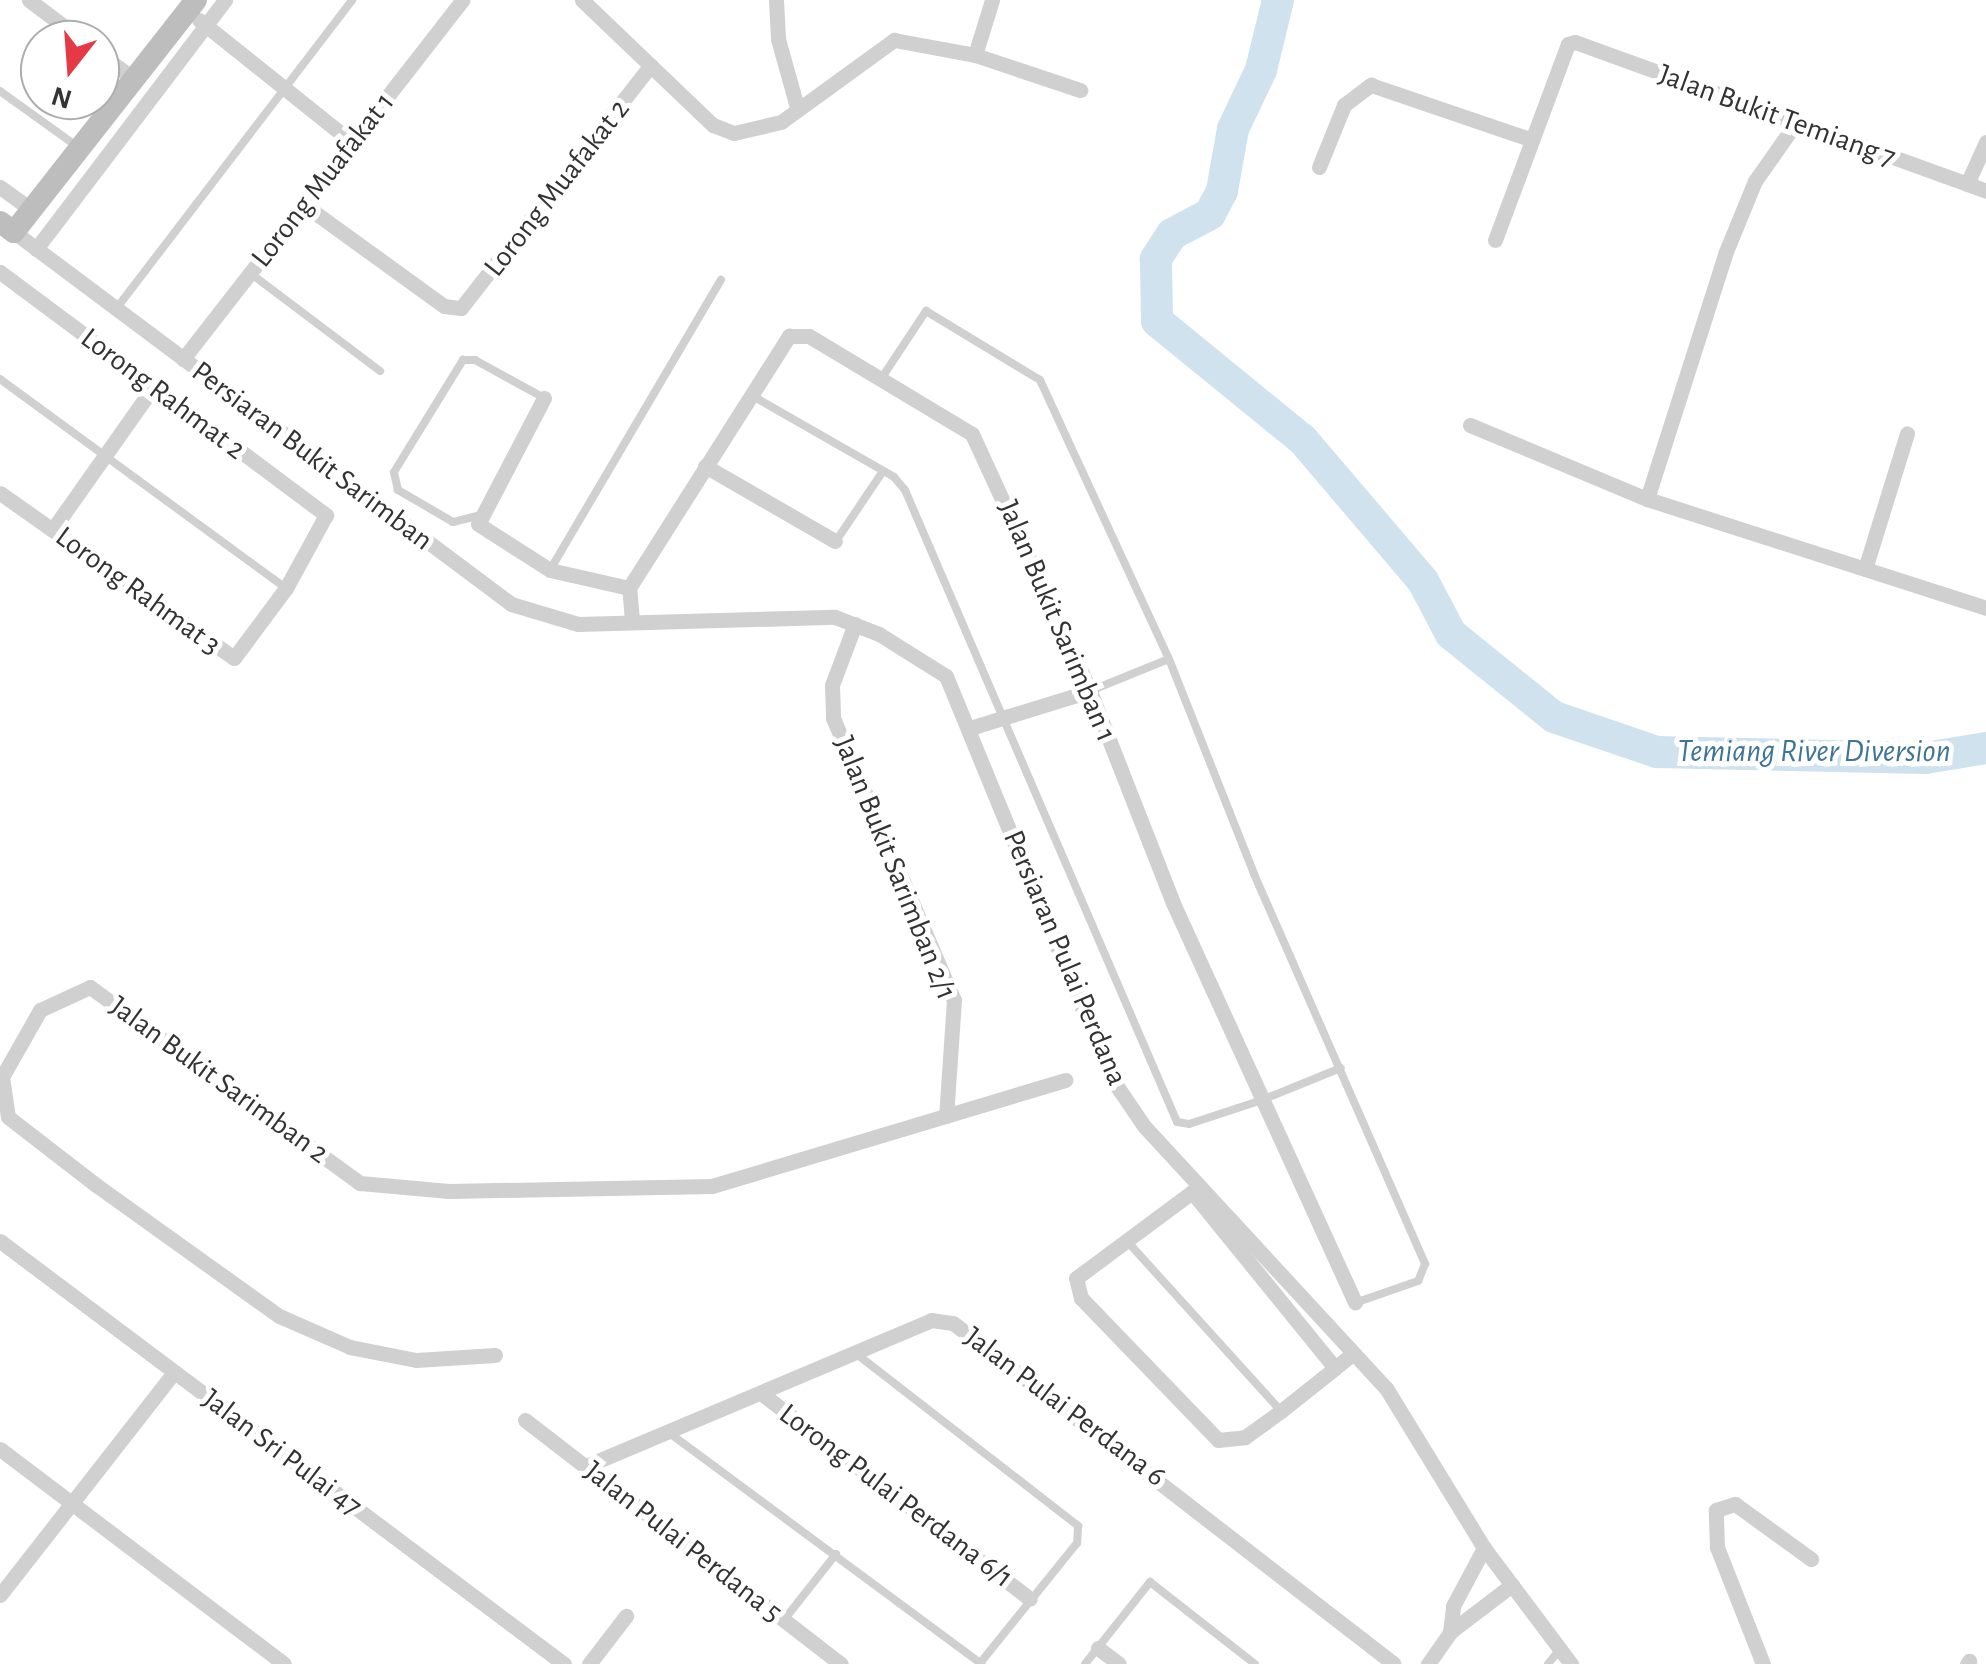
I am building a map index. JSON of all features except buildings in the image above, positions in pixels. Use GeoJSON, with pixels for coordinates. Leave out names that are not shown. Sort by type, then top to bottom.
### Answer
{"type":"FeatureCollection","features":[{"type":"Feature","properties":{"kind":"main road"},"geometry":{"type":"LineString","coordinates":[[7,227],[32,210],[134,79],[197,12]]}},
{"type":"Feature","properties":{"kind":"street"},"geometry":{"type":"LineString","coordinates":[[29,0],[56,20]]}},
{"type":"Feature","properties":{"kind":"street"},"geometry":{"type":"LineString","coordinates":[[36,249],[197,12],[225,0]]}},
{"type":"Feature","properties":{"kind":"street","name":"Lorong Muafakat 1"},"geometry":{"type":"LineString","coordinates":[[183,359],[462,0]]}},
{"type":"Feature","properties":{"kind":"street"},"geometry":{"type":"LineString","coordinates":[[582,0],[713,125],[734,133],[781,122],[894,40],[975,55],[1080,90]]}},
{"type":"Feature","properties":{"kind":"street"},"geometry":{"type":"LineString","coordinates":[[776,0],[778,39],[797,107]]}},
{"type":"Feature","properties":{"kind":"street"},"geometry":{"type":"LineString","coordinates":[[975,55],[992,0]]}},
{"type":"Feature","properties":{"kind":"street"},"geometry":{"type":"LineString","coordinates":[[197,12],[284,89],[352,142]]}},
{"type":"Feature","properties":{"kind":"street","name":"Jalan Bukit Temiang 7"},"geometry":{"type":"LineString","coordinates":[[1530,139],[1568,44],[1584,44],[1794,124],[1986,190]]}},
{"type":"Feature","properties":{"kind":"street","name":"Lorong Muafakat 2"},"geometry":{"type":"LineString","coordinates":[[304,204],[444,306],[461,308],[651,65]]}},
{"type":"Feature","properties":{"kind":"street"},"geometry":{"type":"LineString","coordinates":[[120,69],[134,79]]}},
{"type":"Feature","properties":{"kind":"street"},"geometry":{"type":"LineString","coordinates":[[1319,167],[1344,104],[1371,85],[1530,139],[1495,240]]}},
{"type":"Feature","properties":{"kind":"street"},"geometry":{"type":"LineString","coordinates":[[1647,499],[1725,254],[1755,181],[1794,124]]}},
{"type":"Feature","properties":{"kind":"street"},"geometry":{"type":"LineString","coordinates":[[1967,184],[1986,142]]}},
{"type":"Feature","properties":{"kind":"street"},"geometry":{"type":"LineString","coordinates":[[0,187],[32,210]]}},
{"type":"Feature","properties":{"kind":"street","name":"Persiaran Bukit Sarimban"},"geometry":{"type":"LineString","coordinates":[[7,227],[511,604],[578,624],[632,620]]}},
{"type":"Feature","properties":{"kind":"street","name":"Lorong Rahmat 2"},"geometry":{"type":"LineString","coordinates":[[0,272],[326,515]]}},
{"type":"Feature","properties":{"kind":"street","name":"Jalan Bukit Sarimban 1"},"geometry":{"type":"LineString","coordinates":[[630,588],[782,343],[799,334],[972,434],[1090,690],[1173,903],[1355,1303]]}},
{"type":"Feature","properties":{"kind":"street"},"geometry":{"type":"LineString","coordinates":[[54,529],[154,387]]}},
{"type":"Feature","properties":{"kind":"street"},"geometry":{"type":"LineString","coordinates":[[544,398],[477,516],[483,530],[550,570],[630,588],[632,620]]}},
{"type":"Feature","properties":{"kind":"street"},"geometry":{"type":"LineString","coordinates":[[1470,425],[1647,499],[1986,608]]}},
{"type":"Feature","properties":{"kind":"street"},"geometry":{"type":"LineString","coordinates":[[1865,568],[1907,433]]}},
{"type":"Feature","properties":{"kind":"street"},"geometry":{"type":"LineString","coordinates":[[705,466],[835,541]]}},
{"type":"Feature","properties":{"kind":"street","name":"Lorong Rahmat 3"},"geometry":{"type":"LineString","coordinates":[[0,492],[224,656],[244,652],[286,588],[326,515]]}},
{"type":"Feature","properties":{"kind":"street","name":"Persiaran Pulai Perdana"},"geometry":{"type":"LineString","coordinates":[[632,620],[819,615],[856,624],[946,676],[1110,1076],[1144,1126],[1386,1388],[1484,1548],[1572,1664]]}},
{"type":"Feature","properties":{"kind":"street","name":"Jalan Bukit Sarimban 2/1"},"geometry":{"type":"LineString","coordinates":[[856,624],[832,685],[833,718],[954,1000],[946,1116]]}},
{"type":"Feature","properties":{"kind":"street"},"geometry":{"type":"LineString","coordinates":[[970,728],[1090,690]]}},
{"type":"Feature","properties":{"kind":"street","name":"Jalan Bukit Sarimban 2"},"geometry":{"type":"LineString","coordinates":[[495,1355],[416,1360],[350,1348],[279,1316],[96,1185],[8,1117],[2,1077],[40,1010],[90,987],[360,1184],[468,1191],[712,1186],[946,1116]]}},
{"type":"Feature","properties":{"kind":"street"},"geometry":{"type":"LineString","coordinates":[[946,1116],[1065,1080]]}},
{"type":"Feature","properties":{"kind":"street"},"geometry":{"type":"LineString","coordinates":[[1335,1368],[1192,1192],[1124,1238],[1076,1278],[1080,1298],[1218,1440],[1245,1437],[1281,1410],[1335,1368],[1352,1354]]}},
{"type":"Feature","properties":{"kind":"street","name":"Jalan Sri Pulai 47"},"geometry":{"type":"LineString","coordinates":[[0,1241],[564,1664]]}},
{"type":"Feature","properties":{"kind":"street","name":"Jalan Pulai Perdana 6"},"geometry":{"type":"LineString","coordinates":[[586,1466],[931,1320],[975,1334],[1394,1664]]}},
{"type":"Feature","properties":{"kind":"street"},"geometry":{"type":"LineString","coordinates":[[0,1595],[174,1372]]}},
{"type":"Feature","properties":{"kind":"street","name":"Lorong Pulai Perdana 6/1"},"geometry":{"type":"LineString","coordinates":[[762,1394],[1030,1599]]}},
{"type":"Feature","properties":{"kind":"street","name":"Jalan Pulai Perdana 5"},"geometry":{"type":"LineString","coordinates":[[525,1420],[841,1664]]}},
{"type":"Feature","properties":{"kind":"street"},"geometry":{"type":"LineString","coordinates":[[0,1449],[284,1664]]}},
{"type":"Feature","properties":{"kind":"street"},"geometry":{"type":"LineString","coordinates":[[1763,1664],[1717,1547],[1716,1510],[1735,1504],[1810,1559]]}},
{"type":"Feature","properties":{"kind":"street"},"geometry":{"type":"LineString","coordinates":[[1450,1632],[1453,1606],[1484,1548]]}},
{"type":"Feature","properties":{"kind":"street"},"geometry":{"type":"LineString","coordinates":[[1428,1664],[1450,1632],[1512,1584]]}},
{"type":"Feature","properties":{"kind":"street"},"geometry":{"type":"LineString","coordinates":[[589,1664],[626,1616]]}},
{"type":"Feature","properties":{"kind":"street"},"geometry":{"type":"LineString","coordinates":[[1098,1648],[1120,1664]]}},
{"type":"Feature","properties":{"kind":"lane"},"geometry":{"type":"LineString","coordinates":[[116,309],[352,0]]}},
{"type":"Feature","properties":{"kind":"lane"},"geometry":{"type":"LineString","coordinates":[[0,91],[80,148]]}},
{"type":"Feature","properties":{"kind":"lane"},"geometry":{"type":"LineString","coordinates":[[250,273],[380,371]]}},
{"type":"Feature","properties":{"kind":"lane"},"geometry":{"type":"LineString","coordinates":[[550,570],[722,280]]}},
{"type":"Feature","properties":{"kind":"lane"},"geometry":{"type":"LineString","coordinates":[[881,379],[926,310],[1040,380],[1169,659],[1426,1271],[1418,1281],[1355,1303]]}},
{"type":"Feature","properties":{"kind":"lane"},"geometry":{"type":"LineString","coordinates":[[477,516],[453,522],[398,490],[394,472],[463,360],[544,398]]}},
{"type":"Feature","properties":{"kind":"lane"},"geometry":{"type":"LineString","coordinates":[[0,380],[286,588]]}},
{"type":"Feature","properties":{"kind":"lane"},"geometry":{"type":"LineString","coordinates":[[750,394],[882,471],[905,490],[1173,1116],[1189,1124],[1341,1068]]}},
{"type":"Feature","properties":{"kind":"lane"},"geometry":{"type":"LineString","coordinates":[[835,541],[846,534],[882,471]]}},
{"type":"Feature","properties":{"kind":"lane"},"geometry":{"type":"LineString","coordinates":[[1090,690],[1169,659]]}},
{"type":"Feature","properties":{"kind":"lane"},"geometry":{"type":"LineString","coordinates":[[1124,1238],[1281,1410]]}},
{"type":"Feature","properties":{"kind":"lane"},"geometry":{"type":"LineString","coordinates":[[668,1432],[981,1663],[1077,1543],[1078,1526],[854,1352]]}},
{"type":"Feature","properties":{"kind":"lane"},"geometry":{"type":"LineString","coordinates":[[784,1620],[836,1554]]}},
{"type":"Feature","properties":{"kind":"lane"},"geometry":{"type":"LineString","coordinates":[[1085,1664],[1150,1582],[1255,1664]]}},
{"type":"Feature","properties":{"kind":"lane"},"geometry":{"type":"LineString","coordinates":[[1548,1664],[1561,1648]]}},
{"type":"Feature","properties":{"kind":"waterway","name":"Temiang River Diversion"},"geometry":{"type":"LineString","coordinates":[[1278,0],[1261,70],[1233,129],[1222,191],[1210,214],[1172,234],[1156,259],[1157,321],[1303,440],[1423,581],[1451,634],[1554,717],[1657,752],[1925,758],[1986,748]]}}]}
